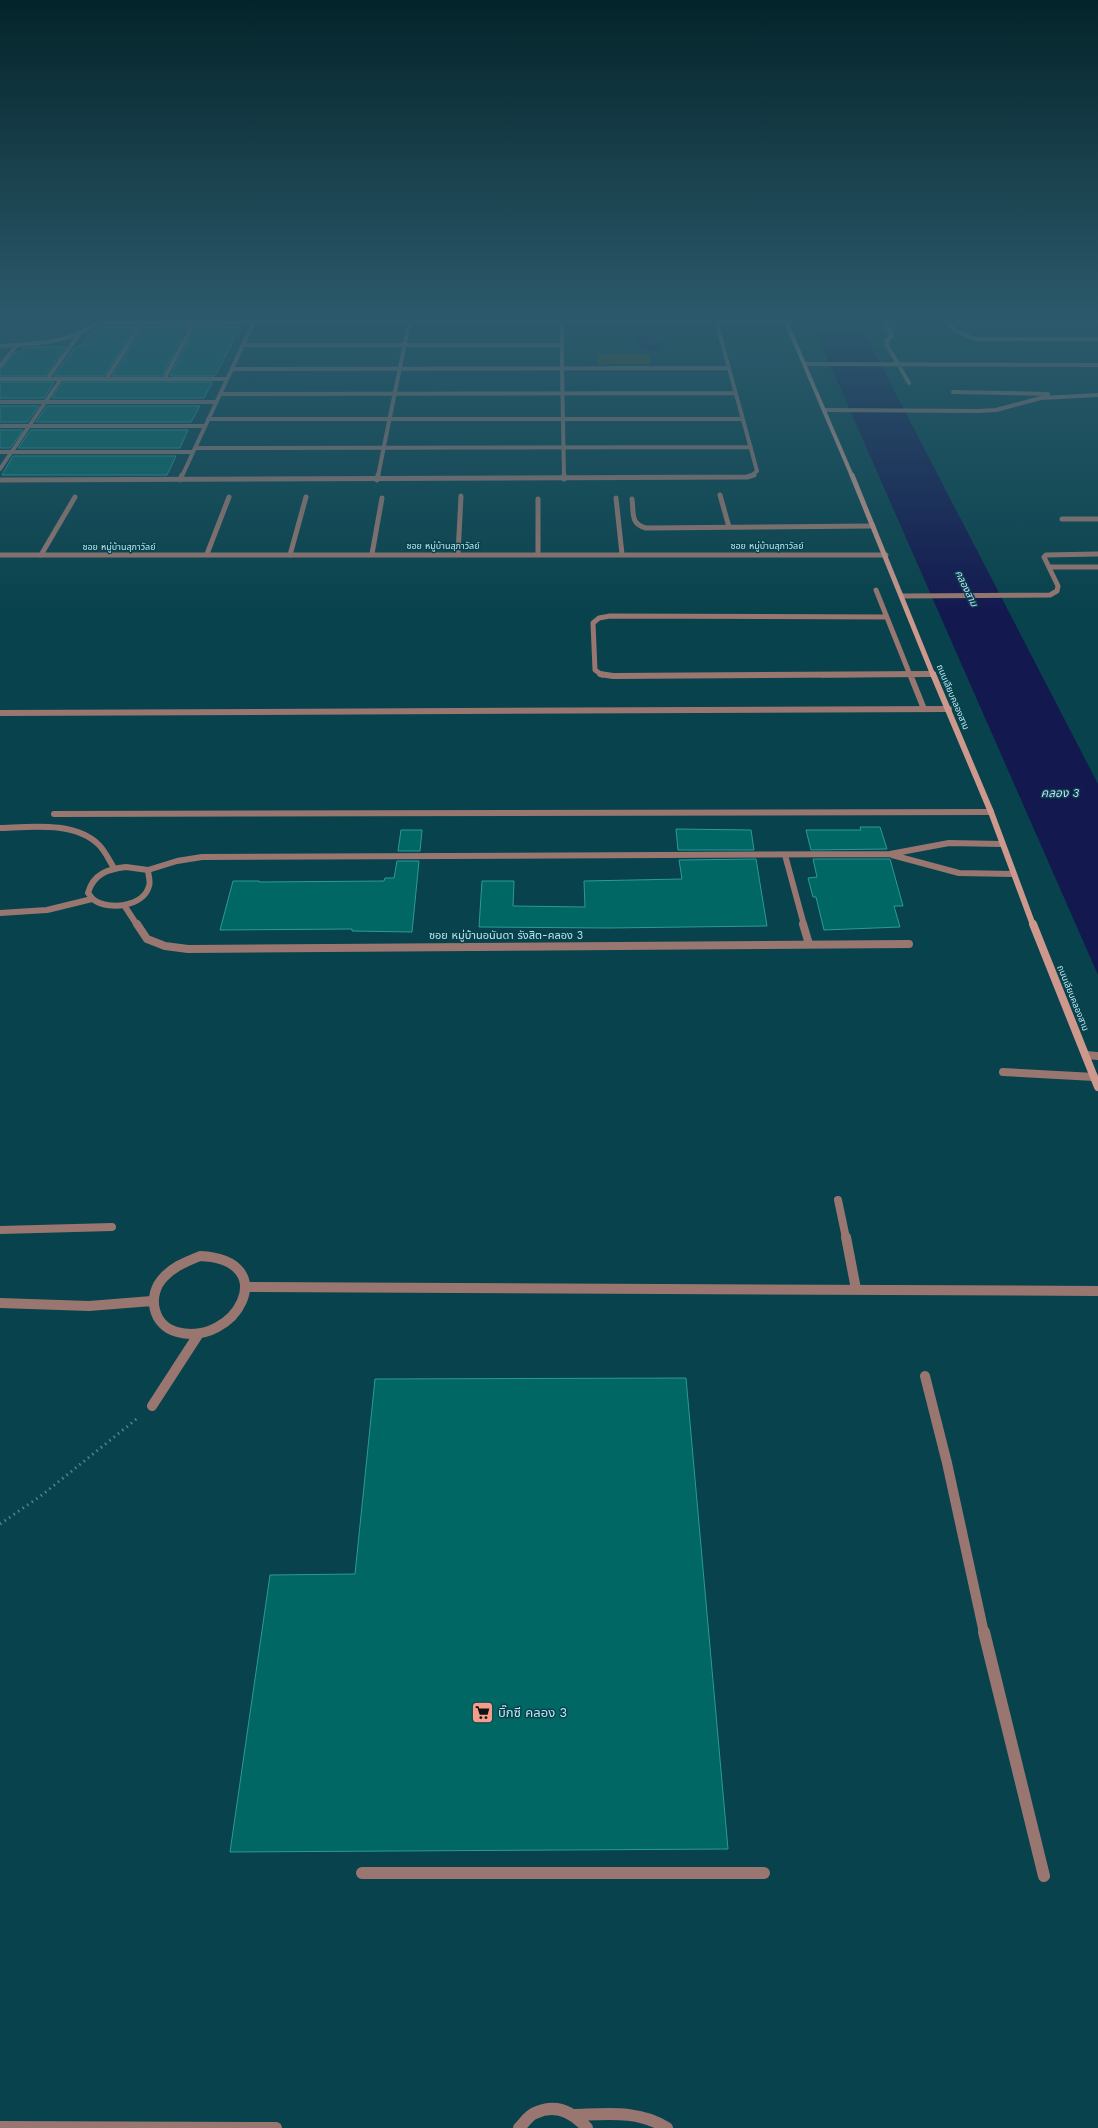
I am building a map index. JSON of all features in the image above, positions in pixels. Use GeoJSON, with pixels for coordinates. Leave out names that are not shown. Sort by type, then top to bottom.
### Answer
{"type":"FeatureCollection","features":[{"type":"Feature","properties":{"kind":"main road","name":"ถนนเลียบคลองสาม"},"geometry":{"type":"LineString","coordinates":[[828,416],[991,812],[1001,844],[1098,1087]]}},
{"type":"Feature","properties":{"kind":"street"},"geometry":{"type":"LineString","coordinates":[[0,469],[37,416]]}},
{"type":"Feature","properties":{"kind":"street"},"geometry":{"type":"LineString","coordinates":[[0,480],[180,480],[377,480],[564,479],[747,477],[754,475],[757,472],[743,418],[208,419],[180,480]]}},
{"type":"Feature","properties":{"kind":"street"},"geometry":{"type":"LineString","coordinates":[[377,480],[389,419]]}},
{"type":"Feature","properties":{"kind":"street"},"geometry":{"type":"LineString","coordinates":[[563,419],[564,479]]}},
{"type":"Feature","properties":{"kind":"street"},"geometry":{"type":"LineString","coordinates":[[0,426],[205,426]]}},
{"type":"Feature","properties":{"kind":"street"},"geometry":{"type":"LineString","coordinates":[[0,452],[383,448],[751,447]]}},
{"type":"Feature","properties":{"kind":"street"},"geometry":{"type":"LineString","coordinates":[[720,494],[729,527]]}},
{"type":"Feature","properties":{"kind":"street"},"geometry":{"type":"LineString","coordinates":[[207,554],[229,496]]}},
{"type":"Feature","properties":{"kind":"street"},"geometry":{"type":"LineString","coordinates":[[458,554],[461,496]]}},
{"type":"Feature","properties":{"kind":"street"},"geometry":{"type":"LineString","coordinates":[[290,555],[306,497]]}},
{"type":"Feature","properties":{"kind":"street"},"geometry":{"type":"LineString","coordinates":[[41,555],[75,498]]}},
{"type":"Feature","properties":{"kind":"street"},"geometry":{"type":"LineString","coordinates":[[372,554],[382,498]]}},
{"type":"Feature","properties":{"kind":"street"},"geometry":{"type":"LineString","coordinates":[[616,498],[622,554]]}},
{"type":"Feature","properties":{"kind":"street"},"geometry":{"type":"LineString","coordinates":[[632,498],[635,524],[638,526],[873,526]]}},
{"type":"Feature","properties":{"kind":"street"},"geometry":{"type":"LineString","coordinates":[[538,499],[538,554]]}},
{"type":"Feature","properties":{"kind":"street"},"geometry":{"type":"LineString","coordinates":[[1062,519],[1098,519]]}},
{"type":"Feature","properties":{"kind":"street"},"geometry":{"type":"LineString","coordinates":[[902,596],[1050,595],[1057,591],[1058,586],[1044,557],[1052,554],[1098,554]]}},
{"type":"Feature","properties":{"kind":"street","name":"ซอย หมู่บ้านสุภาวัลย์"},"geometry":{"type":"LineString","coordinates":[[0,555],[886,555]]}},
{"type":"Feature","properties":{"kind":"street"},"geometry":{"type":"LineString","coordinates":[[1049,567],[1098,567]]}},
{"type":"Feature","properties":{"kind":"street"},"geometry":{"type":"LineString","coordinates":[[876,590],[924,709]]}},
{"type":"Feature","properties":{"kind":"street"},"geometry":{"type":"LineString","coordinates":[[887,617],[610,616],[599,618],[593,623],[595,670],[602,675],[613,676],[910,676],[933,674]]}},
{"type":"Feature","properties":{"kind":"street"},"geometry":{"type":"LineString","coordinates":[[0,713],[948,709]]}},
{"type":"Feature","properties":{"kind":"street"},"geometry":{"type":"LineString","coordinates":[[54,814],[991,812]]}},
{"type":"Feature","properties":{"kind":"street"},"geometry":{"type":"LineString","coordinates":[[0,828],[55,828],[81,833],[96,842],[114,868]]}},
{"type":"Feature","properties":{"kind":"street"},"geometry":{"type":"LineString","coordinates":[[148,870],[151,880],[148,891],[134,902],[124,905],[103,905],[92,900],[89,894],[90,886],[94,879],[114,868],[126,867],[148,870],[177,861],[202,857],[890,854],[949,843],[1001,844]]}},
{"type":"Feature","properties":{"kind":"street"},"geometry":{"type":"LineString","coordinates":[[890,854],[959,873],[1013,874]]}},
{"type":"Feature","properties":{"kind":"street"},"geometry":{"type":"LineString","coordinates":[[786,855],[809,944]]}},
{"type":"Feature","properties":{"kind":"street"},"geometry":{"type":"LineString","coordinates":[[0,913],[22,913],[63,908],[92,900]]}},
{"type":"Feature","properties":{"kind":"street","name":"ซอย หมู่บ้านอนันดา รังสิต-คลอง 3"},"geometry":{"type":"LineString","coordinates":[[124,905],[147,939],[165,946],[188,949],[909,944]]}},
{"type":"Feature","properties":{"kind":"street"},"geometry":{"type":"LineString","coordinates":[[1086,1055],[1098,1056]]}},
{"type":"Feature","properties":{"kind":"street"},"geometry":{"type":"LineString","coordinates":[[1004,1072],[1094,1077]]}},
{"type":"Feature","properties":{"kind":"street"},"geometry":{"type":"LineString","coordinates":[[838,1200],[856,1289]]}},
{"type":"Feature","properties":{"kind":"street"},"geometry":{"type":"LineString","coordinates":[[0,1230],[112,1227]]}},
{"type":"Feature","properties":{"kind":"street"},"geometry":{"type":"LineString","coordinates":[[200,1256],[214,1256],[226,1259],[236,1266],[243,1276],[245,1288],[239,1306],[226,1322],[213,1330],[198,1335],[183,1335],[170,1331],[160,1323],[154,1313],[152,1301],[155,1289],[162,1277],[179,1263],[200,1256]]}},
{"type":"Feature","properties":{"kind":"street"},"geometry":{"type":"LineString","coordinates":[[245,1288],[1098,1291]]}},
{"type":"Feature","properties":{"kind":"street"},"geometry":{"type":"LineString","coordinates":[[0,1303],[89,1306],[152,1301]]}},
{"type":"Feature","properties":{"kind":"street"},"geometry":{"type":"LineString","coordinates":[[152,1406],[198,1335]]}},
{"type":"Feature","properties":{"kind":"street"},"geometry":{"type":"LineString","coordinates":[[925,1376],[948,1463],[988,1652],[1044,1876]]}},
{"type":"Feature","properties":{"kind":"street"},"geometry":{"type":"LineString","coordinates":[[362,1873],[764,1873]]}},
{"type":"Feature","properties":{"kind":"street"},"geometry":{"type":"LineString","coordinates":[[519,2128],[534,2113],[555,2108],[575,2115],[647,2117],[661,2122],[667,2128]]}},
{"type":"Feature","properties":{"kind":"street"},"geometry":{"type":"LineString","coordinates":[[575,2115],[587,2128]]}},
{"type":"Feature","properties":{"kind":"street"},"geometry":{"type":"LineString","coordinates":[[0,2127],[276,2128]]}},
{"type":"Feature","properties":{"kind":"path"},"geometry":{"type":"LineString","coordinates":[[0,1524],[42,1495],[152,1406]]}},
{"type":"Feature","properties":{"kind":"water","name":"คลอง 3"},"geometry":{"type":"Polygon","coordinates":[[[853,416],[907,416],[1098,784],[1098,975],[853,416]]]}},
{"type":"Feature","properties":{"kind":"building"},"geometry":{"type":"Polygon","coordinates":[[[0,416],[31,416],[27,422],[0,422],[0,416]]]}},
{"type":"Feature","properties":{"kind":"building"},"geometry":{"type":"Polygon","coordinates":[[[40,416],[194,416],[191,422],[36,422],[40,416]]]}},
{"type":"Feature","properties":{"kind":"building"},"geometry":{"type":"Polygon","coordinates":[[[0,430],[23,430],[10,448],[0,448],[0,430]]]}},
{"type":"Feature","properties":{"kind":"building"},"geometry":{"type":"Polygon","coordinates":[[[31,430],[188,430],[180,448],[18,448],[31,430]]]}},
{"type":"Feature","properties":{"kind":"building"},"geometry":{"type":"Polygon","coordinates":[[[13,456],[176,456],[167,475],[2,475],[13,456]]]}},
{"type":"Feature","properties":{"kind":"building"},"geometry":{"type":"Polygon","coordinates":[[[860,827],[880,827],[887,849],[811,850],[806,830],[861,830],[860,827]]]}},
{"type":"Feature","properties":{"kind":"building"},"geometry":{"type":"Polygon","coordinates":[[[676,829],[751,830],[754,850],[678,850],[676,829]]]}},
{"type":"Feature","properties":{"kind":"building"},"geometry":{"type":"Polygon","coordinates":[[[401,830],[422,830],[420,851],[398,851],[401,830]]]}},
{"type":"Feature","properties":{"kind":"building"},"geometry":{"type":"Polygon","coordinates":[[[756,859],[767,926],[608,928],[479,927],[482,881],[514,881],[513,906],[585,907],[584,881],[682,879],[679,860],[756,859]]]}},
{"type":"Feature","properties":{"kind":"building"},"geometry":{"type":"Polygon","coordinates":[[[813,859],[890,859],[903,906],[894,906],[900,927],[824,930],[816,897],[813,897],[808,878],[817,877],[813,859]]]}},
{"type":"Feature","properties":{"kind":"building"},"geometry":{"type":"Polygon","coordinates":[[[397,861],[419,861],[412,932],[352,931],[352,929],[220,930],[233,881],[384,881],[385,878],[394,878],[397,861]]]}},
{"type":"Feature","properties":{"kind":"building","name":"บิ๊กซี คลอง 3"},"geometry":{"type":"Polygon","coordinates":[[[686,1378],[728,1849],[230,1852],[270,1575],[355,1574],[375,1379],[686,1378]]]}},
{"type":"Feature","properties":{"kind":"place","name":"บิ๊กซี คลอง 3"},"geometry":{"type":"Point","coordinates":[483,1712]}},
{"type":"Feature","properties":{"kind":"water label","name":"คลองสาม"},"geometry":{"type":"Point","coordinates":[967,588]}}]}
